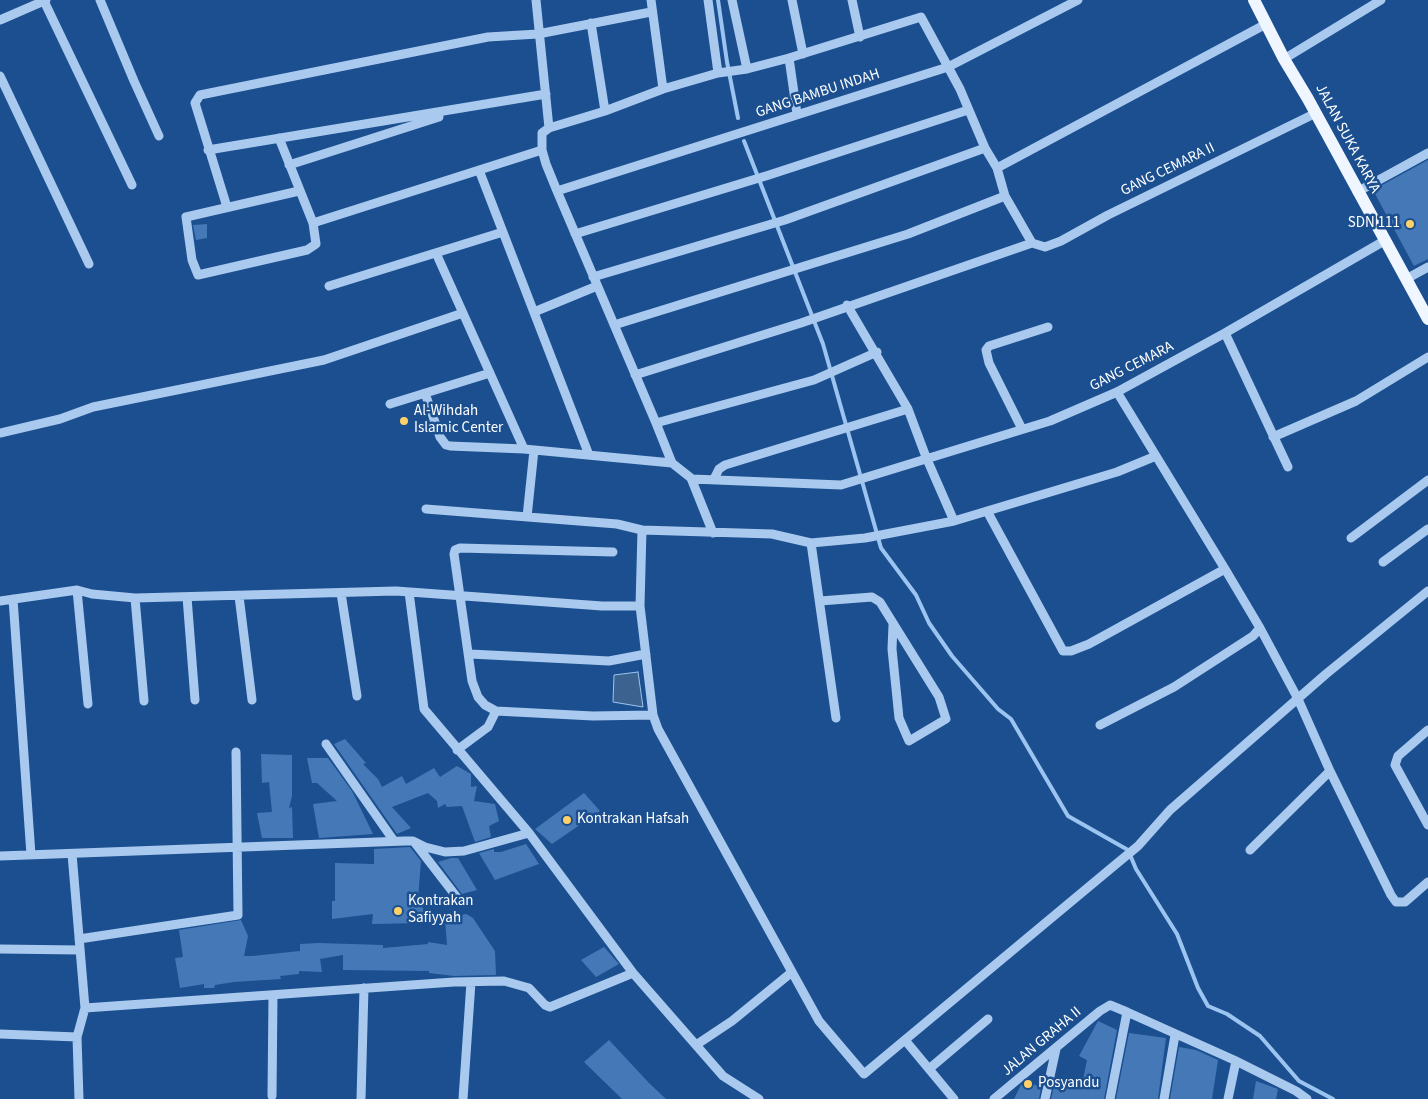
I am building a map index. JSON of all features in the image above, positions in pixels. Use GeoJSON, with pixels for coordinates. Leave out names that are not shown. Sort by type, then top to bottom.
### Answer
{"type":"FeatureCollection","features":[{"type":"Feature","properties":{"kind":"main road","name":"JALAN SUKA KARYA"},"geometry":{"type":"LineString","coordinates":[[1254,0],[1384,242],[1408,278],[1428,319]]}},
{"type":"Feature","properties":{"kind":"street"},"geometry":{"type":"LineString","coordinates":[[0,20],[34,3],[45,0],[132,185]]}},
{"type":"Feature","properties":{"kind":"street"},"geometry":{"type":"LineString","coordinates":[[100,0],[159,136]]}},
{"type":"Feature","properties":{"kind":"street"},"geometry":{"type":"LineString","coordinates":[[536,0],[549,128]]}},
{"type":"Feature","properties":{"kind":"street"},"geometry":{"type":"LineString","coordinates":[[651,0],[651,12],[663,89]]}},
{"type":"Feature","properties":{"kind":"street"},"geometry":{"type":"LineString","coordinates":[[708,0],[721,72]]}},
{"type":"Feature","properties":{"kind":"street"},"geometry":{"type":"LineString","coordinates":[[732,0],[748,69]]}},
{"type":"Feature","properties":{"kind":"street"},"geometry":{"type":"LineString","coordinates":[[792,0],[802,54]]}},
{"type":"Feature","properties":{"kind":"street"},"geometry":{"type":"LineString","coordinates":[[852,0],[860,36]]}},
{"type":"Feature","properties":{"kind":"street","name":"GANG BAMBU INDAH"},"geometry":{"type":"LineString","coordinates":[[556,191],[948,67],[1078,0]]}},
{"type":"Feature","properties":{"kind":"street"},"geometry":{"type":"LineString","coordinates":[[1284,59],[1381,0]]}},
{"type":"Feature","properties":{"kind":"street"},"geometry":{"type":"LineString","coordinates":[[227,207],[195,103],[198,96],[203,93],[488,37],[538,34],[651,12]]}},
{"type":"Feature","properties":{"kind":"street"},"geometry":{"type":"LineString","coordinates":[[713,533],[692,479],[672,463],[556,191],[542,150],[542,133],[549,128],[605,112],[663,89],[721,72],[748,69],[789,58],[921,17],[948,67],[985,148],[997,168],[1005,196],[1032,243]]}},
{"type":"Feature","properties":{"kind":"street"},"geometry":{"type":"LineString","coordinates":[[591,23],[605,112]]}},
{"type":"Feature","properties":{"kind":"street"},"geometry":{"type":"LineString","coordinates":[[997,168],[1266,24]]}},
{"type":"Feature","properties":{"kind":"street"},"geometry":{"type":"LineString","coordinates":[[789,58],[797,114]]}},
{"type":"Feature","properties":{"kind":"street"},"geometry":{"type":"LineString","coordinates":[[0,76],[89,264]]}},
{"type":"Feature","properties":{"kind":"street"},"geometry":{"type":"LineString","coordinates":[[208,150],[465,109],[546,94]]}},
{"type":"Feature","properties":{"kind":"street"},"geometry":{"type":"LineString","coordinates":[[289,165],[465,109]]}},
{"type":"Feature","properties":{"kind":"street"},"geometry":{"type":"LineString","coordinates":[[575,234],[769,175],[968,110]]}},
{"type":"Feature","properties":{"kind":"street","name":"GANG CEMARA II"},"geometry":{"type":"LineString","coordinates":[[635,375],[801,322],[1032,243],[1045,247],[1061,241],[1108,215],[1316,113]]}},
{"type":"Feature","properties":{"kind":"street"},"geometry":{"type":"LineString","coordinates":[[279,138],[313,223],[316,242],[311,249],[198,275],[192,260],[186,217],[299,191]]}},
{"type":"Feature","properties":{"kind":"street"},"geometry":{"type":"LineString","coordinates":[[594,277],[761,228],[985,148]]}},
{"type":"Feature","properties":{"kind":"street"},"geometry":{"type":"LineString","coordinates":[[313,223],[542,150]]}},
{"type":"Feature","properties":{"kind":"street"},"geometry":{"type":"LineString","coordinates":[[1357,192],[1428,153]]}},
{"type":"Feature","properties":{"kind":"street"},"geometry":{"type":"LineString","coordinates":[[479,170],[589,455]]}},
{"type":"Feature","properties":{"kind":"street"},"geometry":{"type":"LineString","coordinates":[[614,325],[908,234],[1005,196]]}},
{"type":"Feature","properties":{"kind":"street"},"geometry":{"type":"LineString","coordinates":[[329,286],[503,232]]}},
{"type":"Feature","properties":{"kind":"street","name":"GANG CEMARA"},"geometry":{"type":"LineString","coordinates":[[692,479],[841,485],[874,476],[926,457],[1050,421],[1117,392],[1225,334],[1384,242]]}},
{"type":"Feature","properties":{"kind":"street"},"geometry":{"type":"LineString","coordinates":[[436,253],[524,449]]}},
{"type":"Feature","properties":{"kind":"street"},"geometry":{"type":"LineString","coordinates":[[1408,278],[1428,267]]}},
{"type":"Feature","properties":{"kind":"street"},"geometry":{"type":"LineString","coordinates":[[534,312],[598,286]]}},
{"type":"Feature","properties":{"kind":"street"},"geometry":{"type":"LineString","coordinates":[[847,305],[877,352],[908,409],[926,457],[954,521]]}},
{"type":"Feature","properties":{"kind":"street"},"geometry":{"type":"LineString","coordinates":[[0,432],[60,419],[93,407],[324,360],[463,313]]}},
{"type":"Feature","properties":{"kind":"street"},"geometry":{"type":"LineString","coordinates":[[1022,429],[989,363],[986,350],[990,346],[1048,327]]}},
{"type":"Feature","properties":{"kind":"street"},"geometry":{"type":"LineString","coordinates":[[1225,334],[1288,467]]}},
{"type":"Feature","properties":{"kind":"street"},"geometry":{"type":"LineString","coordinates":[[656,423],[814,380],[877,352]]}},
{"type":"Feature","properties":{"kind":"street"},"geometry":{"type":"LineString","coordinates":[[1274,437],[1356,401],[1428,357]]}},
{"type":"Feature","properties":{"kind":"street"},"geometry":{"type":"LineString","coordinates":[[390,404],[490,373]]}},
{"type":"Feature","properties":{"kind":"street"},"geometry":{"type":"LineString","coordinates":[[1117,392],[1260,628],[1298,699],[1330,771],[1390,895],[1396,902],[1405,902],[1428,882]]}},
{"type":"Feature","properties":{"kind":"street"},"geometry":{"type":"LineString","coordinates":[[425,393],[440,437],[446,445],[524,449],[672,463]]}},
{"type":"Feature","properties":{"kind":"street"},"geometry":{"type":"LineString","coordinates":[[714,479],[719,469],[725,465],[762,452],[834,433],[908,409]]}},
{"type":"Feature","properties":{"kind":"street"},"geometry":{"type":"LineString","coordinates":[[527,517],[534,450]]}},
{"type":"Feature","properties":{"kind":"street"},"geometry":{"type":"LineString","coordinates":[[426,508],[617,524],[642,530],[772,534],[811,543],[865,538],[954,521],[1117,472],[1156,456]]}},
{"type":"Feature","properties":{"kind":"street"},"geometry":{"type":"LineString","coordinates":[[1351,538],[1428,480]]}},
{"type":"Feature","properties":{"kind":"street"},"geometry":{"type":"LineString","coordinates":[[987,511],[1064,651],[1071,651],[1089,644],[1225,569]]}},
{"type":"Feature","properties":{"kind":"street"},"geometry":{"type":"LineString","coordinates":[[1383,562],[1428,529]]}},
{"type":"Feature","properties":{"kind":"street"},"geometry":{"type":"LineString","coordinates":[[642,530],[640,606],[653,715],[658,729],[819,1021],[864,1074],[1138,846],[1170,810],[1298,699],[1428,591]]}},
{"type":"Feature","properties":{"kind":"street"},"geometry":{"type":"LineString","coordinates":[[811,543],[836,718]]}},
{"type":"Feature","properties":{"kind":"street"},"geometry":{"type":"LineString","coordinates":[[613,552],[459,548],[454,554],[470,654],[472,682],[478,697],[488,708],[496,711],[593,716],[653,715]]}},
{"type":"Feature","properties":{"kind":"street"},"geometry":{"type":"LineString","coordinates":[[0,601],[77,590],[92,594],[135,598],[409,592],[602,606],[640,606]]}},
{"type":"Feature","properties":{"kind":"street"},"geometry":{"type":"LineString","coordinates":[[77,590],[88,704]]}},
{"type":"Feature","properties":{"kind":"street"},"geometry":{"type":"LineString","coordinates":[[409,592],[424,710],[529,833],[633,973],[723,1076],[759,1099]]}},
{"type":"Feature","properties":{"kind":"street"},"geometry":{"type":"LineString","coordinates":[[341,593],[357,696]]}},
{"type":"Feature","properties":{"kind":"street"},"geometry":{"type":"LineString","coordinates":[[239,596],[252,700]]}},
{"type":"Feature","properties":{"kind":"street"},"geometry":{"type":"LineString","coordinates":[[187,597],[195,700]]}},
{"type":"Feature","properties":{"kind":"street"},"geometry":{"type":"LineString","coordinates":[[135,598],[144,701]]}},
{"type":"Feature","properties":{"kind":"street"},"geometry":{"type":"LineString","coordinates":[[820,601],[876,598],[939,697],[946,719],[909,741],[899,718],[892,650],[893,625]]}},
{"type":"Feature","properties":{"kind":"street"},"geometry":{"type":"LineString","coordinates":[[13,599],[31,855]]}},
{"type":"Feature","properties":{"kind":"street"},"geometry":{"type":"LineString","coordinates":[[1100,725],[1174,687],[1253,636],[1260,628]]}},
{"type":"Feature","properties":{"kind":"street"},"geometry":{"type":"LineString","coordinates":[[470,654],[608,661],[646,654]]}},
{"type":"Feature","properties":{"kind":"street"},"geometry":{"type":"LineString","coordinates":[[457,750],[488,727],[496,711]]}},
{"type":"Feature","properties":{"kind":"street"},"geometry":{"type":"LineString","coordinates":[[1428,730],[1398,756],[1395,765],[1428,824]]}},
{"type":"Feature","properties":{"kind":"street"},"geometry":{"type":"LineString","coordinates":[[326,744],[394,841]]}},
{"type":"Feature","properties":{"kind":"street"},"geometry":{"type":"LineString","coordinates":[[79,939],[237,916],[240,911],[236,847],[236,752]]}},
{"type":"Feature","properties":{"kind":"street"},"geometry":{"type":"LineString","coordinates":[[1250,850],[1330,771]]}},
{"type":"Feature","properties":{"kind":"street"},"geometry":{"type":"LineString","coordinates":[[0,856],[394,841],[413,841],[425,847],[445,852],[464,851],[529,833]]}},
{"type":"Feature","properties":{"kind":"street"},"geometry":{"type":"LineString","coordinates":[[413,841],[459,900]]}},
{"type":"Feature","properties":{"kind":"street"},"geometry":{"type":"LineString","coordinates":[[72,854],[86,1008],[77,1037],[79,1099]]}},
{"type":"Feature","properties":{"kind":"street"},"geometry":{"type":"LineString","coordinates":[[0,949],[80,950]]}},
{"type":"Feature","properties":{"kind":"street"},"geometry":{"type":"LineString","coordinates":[[696,1045],[732,1020],[792,972]]}},
{"type":"Feature","properties":{"kind":"street"},"geometry":{"type":"LineString","coordinates":[[86,1008],[364,988],[504,981],[522,984],[532,990],[545,1005],[550,1007],[633,973]]}},
{"type":"Feature","properties":{"kind":"street"},"geometry":{"type":"LineString","coordinates":[[463,1099],[471,982]]}},
{"type":"Feature","properties":{"kind":"street"},"geometry":{"type":"LineString","coordinates":[[361,1099],[364,988]]}},
{"type":"Feature","properties":{"kind":"street"},"geometry":{"type":"LineString","coordinates":[[272,1096],[273,994]]}},
{"type":"Feature","properties":{"kind":"street","name":"JALAN GRAHA II"},"geometry":{"type":"LineString","coordinates":[[994,1099],[1108,1006],[1127,1012]]}},
{"type":"Feature","properties":{"kind":"street"},"geometry":{"type":"LineString","coordinates":[[1110,1099],[1127,1012],[1236,1061],[1308,1099]]}},
{"type":"Feature","properties":{"kind":"street"},"geometry":{"type":"LineString","coordinates":[[929,1069],[988,1019]]}},
{"type":"Feature","properties":{"kind":"street"},"geometry":{"type":"LineString","coordinates":[[0,1034],[77,1037]]}},
{"type":"Feature","properties":{"kind":"street"},"geometry":{"type":"LineString","coordinates":[[1164,1099],[1175,1035]]}},
{"type":"Feature","properties":{"kind":"street"},"geometry":{"type":"LineString","coordinates":[[905,1040],[954,1099]]}},
{"type":"Feature","properties":{"kind":"street"},"geometry":{"type":"LineString","coordinates":[[1045,1099],[1056,1049]]}},
{"type":"Feature","properties":{"kind":"street"},"geometry":{"type":"LineString","coordinates":[[1228,1099],[1236,1061]]}},
{"type":"Feature","properties":{"kind":"street"},"geometry":{"type":"LineString","coordinates":[[1287,1099],[1290,1088]]}},
{"type":"Feature","properties":{"kind":"water"},"geometry":{"type":"Polygon","coordinates":[[[638,672],[643,707],[613,702],[614,675],[638,672]]]}},
{"type":"Feature","properties":{"kind":"building","name":"SDN 111"},"geometry":{"type":"Polygon","coordinates":[[[1428,160],[1428,259],[1414,266],[1373,190],[1428,160]]]}},
{"type":"Feature","properties":{"kind":"building"},"geometry":{"type":"Polygon","coordinates":[[[207,224],[207,238],[196,240],[193,225],[207,224]]]}},
{"type":"Feature","properties":{"kind":"building"},"geometry":{"type":"Polygon","coordinates":[[[345,739],[366,763],[363,764],[378,779],[382,787],[402,776],[406,784],[434,768],[440,777],[457,766],[471,774],[471,787],[477,786],[474,801],[495,804],[499,821],[489,826],[491,837],[475,842],[462,806],[447,807],[445,804],[438,808],[437,801],[428,793],[392,807],[411,828],[397,834],[334,744],[345,739]]]}},
{"type":"Feature","properties":{"kind":"building"},"geometry":{"type":"Polygon","coordinates":[[[261,754],[292,755],[292,796],[289,808],[292,807],[293,838],[262,838],[257,813],[272,812],[269,782],[262,783],[261,754]]]}},
{"type":"Feature","properties":{"kind":"building"},"geometry":{"type":"Polygon","coordinates":[[[307,758],[328,758],[352,791],[373,834],[319,838],[313,804],[337,801],[317,783],[312,783],[307,758]]]}},
{"type":"Feature","properties":{"kind":"building","name":"Kontrakan Hafsah"},"geometry":{"type":"Polygon","coordinates":[[[584,793],[600,811],[552,844],[535,829],[584,793]]]}},
{"type":"Feature","properties":{"kind":"building"},"geometry":{"type":"Polygon","coordinates":[[[526,844],[539,864],[495,880],[479,853],[494,849],[494,852],[501,852],[526,844]]]}},
{"type":"Feature","properties":{"kind":"building"},"geometry":{"type":"Polygon","coordinates":[[[410,847],[421,861],[418,899],[423,899],[423,923],[372,924],[373,914],[332,919],[332,901],[335,901],[335,863],[374,864],[374,849],[410,847]]]}},
{"type":"Feature","properties":{"kind":"building"},"geometry":{"type":"Polygon","coordinates":[[[458,858],[477,890],[462,894],[438,862],[458,858]]]}},
{"type":"Feature","properties":{"kind":"building"},"geometry":{"type":"Polygon","coordinates":[[[466,914],[473,918],[495,951],[496,975],[454,976],[429,973],[429,971],[343,970],[343,955],[320,959],[322,972],[299,971],[299,974],[280,976],[281,979],[234,982],[215,985],[214,988],[204,988],[204,984],[180,988],[175,958],[183,957],[179,930],[241,920],[248,936],[244,956],[252,956],[300,951],[300,944],[383,945],[383,948],[428,944],[428,942],[447,945],[445,919],[466,914]]]}},
{"type":"Feature","properties":{"kind":"building"},"geometry":{"type":"Polygon","coordinates":[[[604,947],[619,964],[596,977],[581,960],[604,947]]]}},
{"type":"Feature","properties":{"kind":"building"},"geometry":{"type":"Polygon","coordinates":[[[1098,1021],[1117,1030],[1104,1099],[1051,1099],[1055,1082],[1082,1085],[1087,1060],[1079,1056],[1098,1021]]]}},
{"type":"Feature","properties":{"kind":"building"},"geometry":{"type":"Polygon","coordinates":[[[1129,1033],[1166,1038],[1158,1099],[1116,1099],[1129,1033]]]}},
{"type":"Feature","properties":{"kind":"building"},"geometry":{"type":"Polygon","coordinates":[[[609,1040],[666,1099],[622,1099],[584,1062],[609,1040]]]}},
{"type":"Feature","properties":{"kind":"building"},"geometry":{"type":"Polygon","coordinates":[[[1179,1047],[1196,1050],[1218,1060],[1212,1099],[1170,1099],[1179,1047]]]}},
{"type":"Feature","properties":{"kind":"building","name":"Posyandu"},"geometry":{"type":"Polygon","coordinates":[[[1026,1080],[1041,1088],[1039,1099],[1014,1099],[1021,1085],[1026,1080]]]}},
{"type":"Feature","properties":{"kind":"building"},"geometry":{"type":"Polygon","coordinates":[[[1256,1081],[1278,1089],[1276,1099],[1253,1099],[1256,1081]]]}},
{"type":"Feature","properties":{"kind":"waterway"},"geometry":{"type":"LineString","coordinates":[[718,0],[738,118]]}},
{"type":"Feature","properties":{"kind":"waterway"},"geometry":{"type":"LineString","coordinates":[[744,141],[823,344],[881,548],[916,595],[929,623],[952,656],[998,709],[1011,719],[1068,816],[1128,850],[1136,869],[1177,934],[1198,988],[1208,1006],[1227,1014],[1260,1036],[1299,1081],[1333,1099]]}},
{"type":"Feature","properties":{"kind":"place","name":"SDN 111"},"geometry":{"type":"Point","coordinates":[1410,224]}},
{"type":"Feature","properties":{"kind":"place","name":"Al-Wihdah Islamic Center"},"geometry":{"type":"Point","coordinates":[404,421]}},
{"type":"Feature","properties":{"kind":"place","name":"Kontrakan Hafsah"},"geometry":{"type":"Point","coordinates":[567,820]}},
{"type":"Feature","properties":{"kind":"place","name":"Kontrakan Safiyyah"},"geometry":{"type":"Point","coordinates":[398,911]}},
{"type":"Feature","properties":{"kind":"place","name":"Posyandu"},"geometry":{"type":"Point","coordinates":[1028,1084]}}]}
